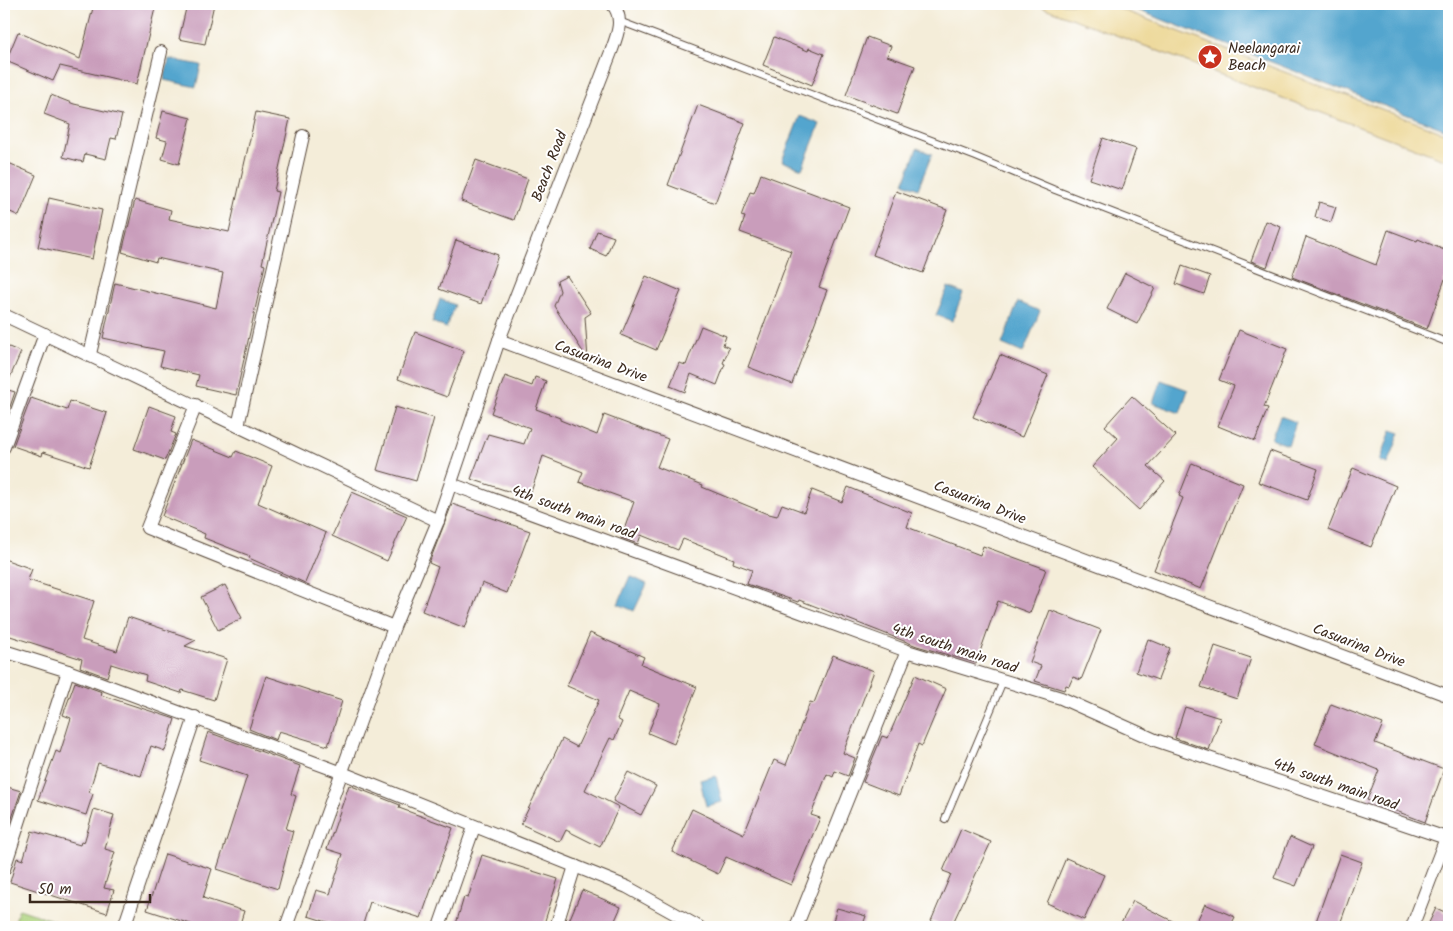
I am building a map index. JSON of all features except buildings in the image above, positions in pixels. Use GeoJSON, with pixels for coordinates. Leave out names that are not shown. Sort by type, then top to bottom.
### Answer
{"type":"FeatureCollection","features":[{"type":"Feature","properties":{"kind":"street"},"geometry":{"type":"LineString","coordinates":[[612,4],[618,10],[619,21]]}},
{"type":"Feature","properties":{"kind":"street","name":"Beach Road"},"geometry":{"type":"LineString","coordinates":[[286,927],[340,772],[394,627],[438,521],[499,340],[611,52],[619,21]]}},
{"type":"Feature","properties":{"kind":"street"},"geometry":{"type":"LineString","coordinates":[[90,354],[161,52]]}},
{"type":"Feature","properties":{"kind":"street"},"geometry":{"type":"LineString","coordinates":[[238,426],[303,136]]}},
{"type":"Feature","properties":{"kind":"street"},"geometry":{"type":"LineString","coordinates":[[4,315],[90,354],[438,521]]}},
{"type":"Feature","properties":{"kind":"street"},"geometry":{"type":"LineString","coordinates":[[4,447],[44,334]]}},
{"type":"Feature","properties":{"kind":"street","name":"Casuarina Drive"},"geometry":{"type":"LineString","coordinates":[[499,340],[1449,696]]}},
{"type":"Feature","properties":{"kind":"street"},"geometry":{"type":"LineString","coordinates":[[196,405],[147,528],[394,627]]}},
{"type":"Feature","properties":{"kind":"street","name":"4th south main road"},"geometry":{"type":"LineString","coordinates":[[451,484],[907,651],[1061,698],[1155,740],[1448,839]]}},
{"type":"Feature","properties":{"kind":"street"},"geometry":{"type":"LineString","coordinates":[[4,651],[68,671],[340,772],[627,887],[682,923],[698,927]]}},
{"type":"Feature","properties":{"kind":"street"},"geometry":{"type":"LineString","coordinates":[[796,927],[907,651]]}},
{"type":"Feature","properties":{"kind":"street"},"geometry":{"type":"LineString","coordinates":[[4,870],[68,671]]}},
{"type":"Feature","properties":{"kind":"street"},"geometry":{"type":"LineString","coordinates":[[124,927],[195,717]]}},
{"type":"Feature","properties":{"kind":"street"},"geometry":{"type":"LineString","coordinates":[[439,927],[474,827]]}},
{"type":"Feature","properties":{"kind":"street"},"geometry":{"type":"LineString","coordinates":[[1412,927],[1448,839]]}},
{"type":"Feature","properties":{"kind":"street"},"geometry":{"type":"LineString","coordinates":[[556,927],[575,866]]}},
{"type":"Feature","properties":{"kind":"lane"},"geometry":{"type":"LineString","coordinates":[[619,21],[976,157],[1064,194],[1449,342]]}},
{"type":"Feature","properties":{"kind":"lane"},"geometry":{"type":"LineString","coordinates":[[945,818],[1003,680]]}},
{"type":"Feature","properties":{"kind":"green space"},"geometry":{"type":"Polygon","coordinates":[[[19,909],[73,927],[13,927],[19,909]]]}},
{"type":"Feature","properties":{"kind":"sand","name":"Neelangarai Beach"},"geometry":{"type":"Polygon","coordinates":[[[1034,4],[1107,4],[1449,135],[1449,161],[1034,4]]]}},
{"type":"Feature","properties":{"kind":"water"},"geometry":{"type":"Polygon","coordinates":[[[1122,4],[1449,4],[1449,131],[1122,4]]]}},
{"type":"Feature","properties":{"kind":"water"},"geometry":{"type":"Polygon","coordinates":[[[169,59],[201,65],[196,87],[164,80],[169,59]]]}},
{"type":"Feature","properties":{"kind":"water"},"geometry":{"type":"Polygon","coordinates":[[[800,116],[820,124],[802,169],[782,161],[800,116]]]}},
{"type":"Feature","properties":{"kind":"water"},"geometry":{"type":"Polygon","coordinates":[[[917,148],[932,154],[918,189],[904,183],[917,148]]]}},
{"type":"Feature","properties":{"kind":"water"},"geometry":{"type":"Polygon","coordinates":[[[948,287],[963,293],[952,321],[936,315],[948,287]]]}},
{"type":"Feature","properties":{"kind":"water"},"geometry":{"type":"Polygon","coordinates":[[[440,299],[455,305],[446,328],[432,322],[440,299]]]}},
{"type":"Feature","properties":{"kind":"water"},"geometry":{"type":"Polygon","coordinates":[[[1018,302],[1040,311],[1023,353],[1002,344],[1018,302]]]}},
{"type":"Feature","properties":{"kind":"water"},"geometry":{"type":"Polygon","coordinates":[[[1161,380],[1188,390],[1180,413],[1153,403],[1161,380]]]}},
{"type":"Feature","properties":{"kind":"water"},"geometry":{"type":"Polygon","coordinates":[[[1280,416],[1296,422],[1288,445],[1271,439],[1280,416]]]}},
{"type":"Feature","properties":{"kind":"water"},"geometry":{"type":"Polygon","coordinates":[[[1391,430],[1400,433],[1388,464],[1380,461],[1391,430]]]}},
{"type":"Feature","properties":{"kind":"water"},"geometry":{"type":"Polygon","coordinates":[[[630,576],[647,584],[634,611],[618,604],[630,576]]]}},
{"type":"Feature","properties":{"kind":"water"},"geometry":{"type":"Polygon","coordinates":[[[716,776],[722,802],[706,806],[700,780],[716,776]]]}},
{"type":"Feature","properties":{"kind":"place","name":"Neelangarai Beach"},"geometry":{"type":"Point","coordinates":[1210,57]}}]}
